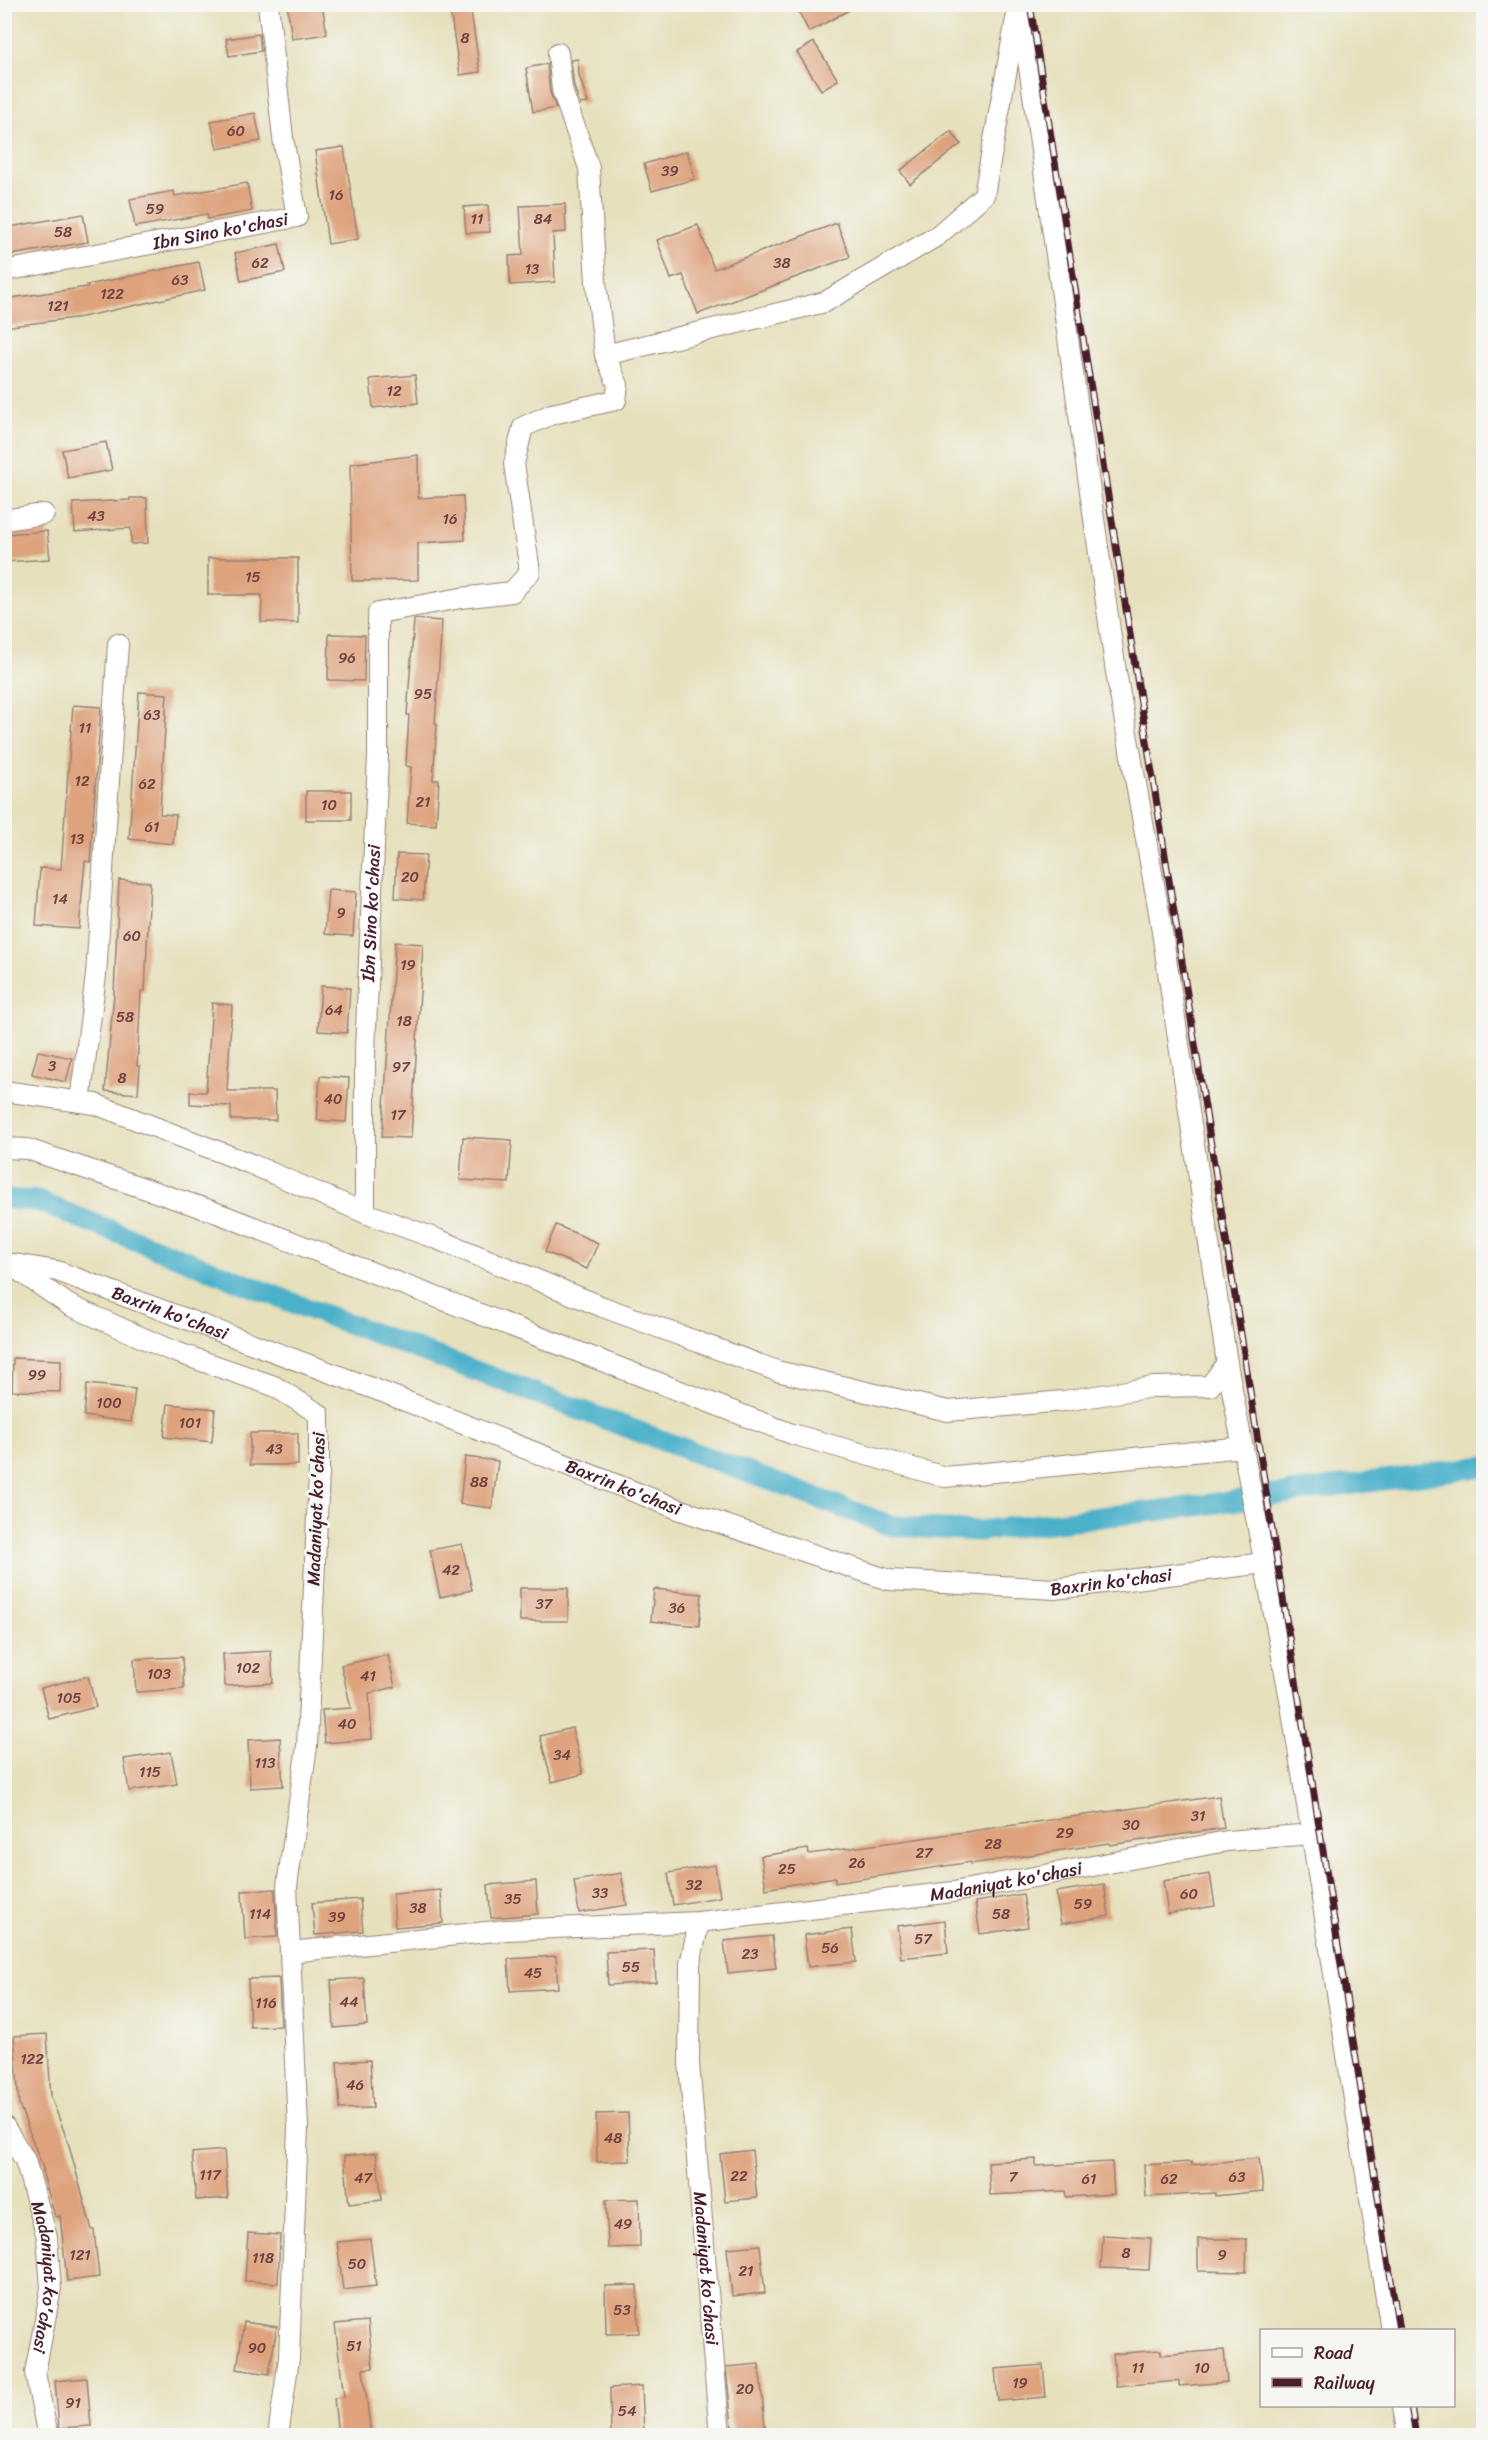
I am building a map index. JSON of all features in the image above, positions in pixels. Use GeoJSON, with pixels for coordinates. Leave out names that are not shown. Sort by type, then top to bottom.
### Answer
{"type":"FeatureCollection","features":[{"type":"Feature","properties":{"kind":"street","name":"Ibn Sino ko'chasi"},"geometry":{"type":"LineString","coordinates":[[4,271],[297,217],[283,138],[268,4]]}},
{"type":"Feature","properties":{"kind":"street"},"geometry":{"type":"LineString","coordinates":[[558,53],[562,90],[589,168],[596,282],[605,355],[825,302],[937,236],[984,195],[1019,4]]}},
{"type":"Feature","properties":{"kind":"street"},"geometry":{"type":"LineString","coordinates":[[1019,4],[1116,672],[1159,912],[1227,1363],[1290,1699],[1391,2329]]}},
{"type":"Feature","properties":{"kind":"street","name":"Ibn Sino ko'chasi"},"geometry":{"type":"LineString","coordinates":[[365,1213],[365,1051],[378,756],[378,613],[461,598],[512,592],[530,572],[514,464],[523,427],[552,414],[616,400],[618,384],[605,355]]}},
{"type":"Feature","properties":{"kind":"street"},"geometry":{"type":"LineString","coordinates":[[4,520],[44,514]]}},
{"type":"Feature","properties":{"kind":"street"},"geometry":{"type":"LineString","coordinates":[[80,1102],[96,975],[118,644]]}},
{"type":"Feature","properties":{"kind":"street"},"geometry":{"type":"LineString","coordinates":[[4,1091],[95,1104],[251,1164],[365,1213],[437,1239],[603,1307],[777,1371],[948,1411],[1064,1401],[1153,1387],[1210,1386],[1227,1363]]}},
{"type":"Feature","properties":{"kind":"street"},"geometry":{"type":"LineString","coordinates":[[4,1148],[27,1149],[212,1211],[792,1434],[945,1477],[1243,1447]]}},
{"type":"Feature","properties":{"kind":"street","name":"Baxrin ko'chasi"},"geometry":{"type":"LineString","coordinates":[[5,1262],[57,1271],[385,1393],[678,1509],[889,1580],[1055,1589],[1264,1563]]}},
{"type":"Feature","properties":{"kind":"street","name":"Madaniyat ko'chasi"},"geometry":{"type":"LineString","coordinates":[[5,1262],[69,1305],[170,1350],[274,1386],[319,1414],[319,1472],[307,1746],[287,1886],[298,2127],[289,2358],[278,2436]]}},
{"type":"Feature","properties":{"kind":"street","name":"Madaniyat ko'chasi"},"geometry":{"type":"LineString","coordinates":[[290,1952],[506,1930],[699,1922],[953,1892],[1227,1841],[1312,1834]]}},
{"type":"Feature","properties":{"kind":"street","name":"Madaniyat ko'chasi"},"geometry":{"type":"LineString","coordinates":[[699,1922],[690,1964],[689,2063],[720,2436]]}},
{"type":"Feature","properties":{"kind":"street","name":"Madaniyat ko'chasi"},"geometry":{"type":"LineString","coordinates":[[4,2126],[25,2160],[47,2237],[51,2288],[35,2373],[48,2436]]}},
{"type":"Feature","properties":{"kind":"street"},"geometry":{"type":"LineString","coordinates":[[1403,2407],[1408,2436]]}},
{"type":"Feature","properties":{"kind":"building"},"geometry":{"type":"Polygon","coordinates":[[[287,4],[322,4],[327,34],[292,39],[287,4]]]}},
{"type":"Feature","properties":{"kind":"building"},"geometry":{"type":"Polygon","coordinates":[[[449,4],[470,4],[480,72],[460,75],[449,4]]]}},
{"type":"Feature","properties":{"kind":"building"},"geometry":{"type":"Polygon","coordinates":[[[795,4],[860,4],[809,32],[795,4]]]}},
{"type":"Feature","properties":{"kind":"building"},"geometry":{"type":"Polygon","coordinates":[[[259,34],[261,51],[229,56],[226,39],[259,34]]]}},
{"type":"Feature","properties":{"kind":"building"},"geometry":{"type":"Polygon","coordinates":[[[814,42],[838,80],[821,90],[797,52],[814,42]]]}},
{"type":"Feature","properties":{"kind":"building"},"geometry":{"type":"Polygon","coordinates":[[[578,59],[579,75],[588,103],[580,104],[574,87],[571,60],[578,59]]]}},
{"type":"Feature","properties":{"kind":"building"},"geometry":{"type":"Polygon","coordinates":[[[547,64],[550,92],[556,108],[533,112],[526,68],[547,64]]]}},
{"type":"Feature","properties":{"kind":"building"},"geometry":{"type":"Polygon","coordinates":[[[255,113],[261,141],[217,149],[211,121],[255,113]]]}},
{"type":"Feature","properties":{"kind":"building"},"geometry":{"type":"Polygon","coordinates":[[[951,131],[961,144],[910,184],[900,171],[951,131]]]}},
{"type":"Feature","properties":{"kind":"building"},"geometry":{"type":"Polygon","coordinates":[[[344,147],[358,239],[328,244],[315,151],[344,147]]]}},
{"type":"Feature","properties":{"kind":"building"},"geometry":{"type":"Polygon","coordinates":[[[687,151],[695,179],[652,191],[644,164],[687,151]]]}},
{"type":"Feature","properties":{"kind":"building"},"geometry":{"type":"Polygon","coordinates":[[[247,183],[252,211],[208,219],[207,214],[135,227],[130,199],[174,191],[175,196],[247,183]]]}},
{"type":"Feature","properties":{"kind":"building"},"geometry":{"type":"Polygon","coordinates":[[[565,204],[566,232],[553,233],[555,282],[510,285],[509,256],[523,255],[520,206],[565,204]]]}},
{"type":"Feature","properties":{"kind":"building"},"geometry":{"type":"Polygon","coordinates":[[[488,205],[490,232],[466,233],[464,207],[488,205]]]}},
{"type":"Feature","properties":{"kind":"building"},"geometry":{"type":"Polygon","coordinates":[[[83,214],[88,242],[4,256],[4,228],[83,214]]]}},
{"type":"Feature","properties":{"kind":"building"},"geometry":{"type":"Polygon","coordinates":[[[837,223],[850,257],[698,314],[683,275],[671,279],[657,240],[698,225],[714,269],[837,223]]]}},
{"type":"Feature","properties":{"kind":"building"},"geometry":{"type":"Polygon","coordinates":[[[279,244],[285,272],[241,281],[235,253],[279,244]]]}},
{"type":"Feature","properties":{"kind":"building"},"geometry":{"type":"Polygon","coordinates":[[[199,262],[205,290],[82,317],[4,327],[4,299],[88,287],[87,285],[199,262]]]}},
{"type":"Feature","properties":{"kind":"building"},"geometry":{"type":"Polygon","coordinates":[[[415,375],[418,403],[373,408],[370,379],[415,375]]]}},
{"type":"Feature","properties":{"kind":"building"},"geometry":{"type":"Polygon","coordinates":[[[106,442],[112,470],[68,478],[62,450],[106,442]]]}},
{"type":"Feature","properties":{"kind":"building"},"geometry":{"type":"Polygon","coordinates":[[[418,455],[418,498],[463,496],[465,540],[418,543],[418,580],[352,581],[350,464],[418,455]]]}},
{"type":"Feature","properties":{"kind":"building"},"geometry":{"type":"Polygon","coordinates":[[[130,498],[147,498],[148,543],[131,544],[131,528],[75,532],[73,503],[130,500],[130,498]]]}},
{"type":"Feature","properties":{"kind":"building"},"geometry":{"type":"Polygon","coordinates":[[[47,531],[50,559],[4,562],[4,534],[47,531]]]}},
{"type":"Feature","properties":{"kind":"building"},"geometry":{"type":"Polygon","coordinates":[[[208,558],[298,558],[298,623],[261,622],[262,595],[208,595],[208,558]]]}},
{"type":"Feature","properties":{"kind":"building"},"geometry":{"type":"Polygon","coordinates":[[[414,619],[442,621],[433,780],[439,780],[436,825],[407,823],[411,767],[406,766],[409,715],[407,715],[414,619]]]}},
{"type":"Feature","properties":{"kind":"building"},"geometry":{"type":"Polygon","coordinates":[[[329,634],[365,635],[364,681],[328,680],[329,634]]]}},
{"type":"Feature","properties":{"kind":"building"},"geometry":{"type":"Polygon","coordinates":[[[139,692],[167,694],[160,814],[176,815],[173,844],[129,839],[139,692]]]}},
{"type":"Feature","properties":{"kind":"building"},"geometry":{"type":"Polygon","coordinates":[[[73,705],[101,707],[90,862],[85,861],[79,929],[36,926],[40,868],[61,869],[73,705]]]}},
{"type":"Feature","properties":{"kind":"building"},"geometry":{"type":"Polygon","coordinates":[[[306,791],[351,791],[351,820],[306,820],[306,791]]]}},
{"type":"Feature","properties":{"kind":"building"},"geometry":{"type":"Polygon","coordinates":[[[397,854],[426,855],[423,900],[395,898],[397,854]]]}},
{"type":"Feature","properties":{"kind":"building"},"geometry":{"type":"Polygon","coordinates":[[[119,880],[150,882],[145,991],[141,991],[137,1066],[140,1066],[138,1094],[105,1091],[114,994],[119,880]]]}},
{"type":"Feature","properties":{"kind":"building"},"geometry":{"type":"Polygon","coordinates":[[[328,890],[356,892],[353,936],[325,934],[328,890]]]}},
{"type":"Feature","properties":{"kind":"building"},"geometry":{"type":"Polygon","coordinates":[[[395,942],[423,944],[411,1138],[382,1137],[395,942]]]}},
{"type":"Feature","properties":{"kind":"building"},"geometry":{"type":"Polygon","coordinates":[[[321,986],[350,988],[347,1033],[318,1031],[321,986]]]}},
{"type":"Feature","properties":{"kind":"building"},"geometry":{"type":"Polygon","coordinates":[[[212,1003],[232,1005],[227,1091],[275,1091],[276,1120],[231,1120],[231,1106],[190,1104],[190,1092],[206,1092],[212,1003]]]}},
{"type":"Feature","properties":{"kind":"building"},"geometry":{"type":"Polygon","coordinates":[[[38,1051],[72,1058],[66,1082],[32,1074],[38,1051]]]}},
{"type":"Feature","properties":{"kind":"building"},"geometry":{"type":"Polygon","coordinates":[[[320,1076],[349,1078],[346,1122],[317,1120],[320,1076]]]}},
{"type":"Feature","properties":{"kind":"building"},"geometry":{"type":"Polygon","coordinates":[[[463,1137],[512,1140],[509,1183],[460,1180],[463,1137]]]}},
{"type":"Feature","properties":{"kind":"building"},"geometry":{"type":"Polygon","coordinates":[[[556,1225],[598,1243],[587,1269],[545,1252],[556,1225]]]}},
{"type":"Feature","properties":{"kind":"building"},"geometry":{"type":"Polygon","coordinates":[[[13,1358],[61,1360],[60,1392],[12,1391],[13,1358]]]}},
{"type":"Feature","properties":{"kind":"building"},"geometry":{"type":"Polygon","coordinates":[[[87,1384],[135,1389],[131,1422],[84,1416],[87,1384]]]}},
{"type":"Feature","properties":{"kind":"building"},"geometry":{"type":"Polygon","coordinates":[[[168,1404],[215,1409],[212,1442],[164,1437],[168,1404]]]}},
{"type":"Feature","properties":{"kind":"building"},"geometry":{"type":"Polygon","coordinates":[[[250,1433],[298,1433],[298,1465],[250,1465],[250,1433]]]}},
{"type":"Feature","properties":{"kind":"building"},"geometry":{"type":"Polygon","coordinates":[[[465,1457],[498,1461],[492,1508],[460,1504],[465,1457]]]}},
{"type":"Feature","properties":{"kind":"building"},"geometry":{"type":"Polygon","coordinates":[[[462,1544],[472,1590],[440,1597],[430,1550],[462,1544]]]}},
{"type":"Feature","properties":{"kind":"building"},"geometry":{"type":"Polygon","coordinates":[[[520,1588],[568,1588],[568,1621],[520,1621],[520,1588]]]}},
{"type":"Feature","properties":{"kind":"building"},"geometry":{"type":"Polygon","coordinates":[[[654,1589],[702,1594],[699,1626],[651,1621],[654,1589]]]}},
{"type":"Feature","properties":{"kind":"building"},"geometry":{"type":"Polygon","coordinates":[[[271,1651],[273,1683],[225,1686],[223,1654],[271,1651]]]}},
{"type":"Feature","properties":{"kind":"building"},"geometry":{"type":"Polygon","coordinates":[[[388,1655],[395,1687],[369,1693],[372,1739],[325,1743],[322,1710],[351,1708],[341,1665],[388,1655]]]}},
{"type":"Feature","properties":{"kind":"building"},"geometry":{"type":"Polygon","coordinates":[[[182,1657],[184,1689],[136,1692],[134,1659],[182,1657]]]}},
{"type":"Feature","properties":{"kind":"building"},"geometry":{"type":"Polygon","coordinates":[[[88,1676],[96,1707],[49,1719],[41,1688],[88,1676]]]}},
{"type":"Feature","properties":{"kind":"building"},"geometry":{"type":"Polygon","coordinates":[[[572,1728],[583,1774],[552,1782],[540,1736],[572,1728]]]}},
{"type":"Feature","properties":{"kind":"building"},"geometry":{"type":"Polygon","coordinates":[[[280,1738],[283,1786],[250,1788],[248,1740],[280,1738]]]}},
{"type":"Feature","properties":{"kind":"building"},"geometry":{"type":"Polygon","coordinates":[[[171,1752],[177,1784],[129,1791],[124,1759],[171,1752]]]}},
{"type":"Feature","properties":{"kind":"building"},"geometry":{"type":"Polygon","coordinates":[[[1219,1796],[1224,1828],[835,1883],[835,1877],[766,1889],[761,1856],[808,1849],[809,1854],[1219,1796]]]}},
{"type":"Feature","properties":{"kind":"building"},"geometry":{"type":"Polygon","coordinates":[[[715,1865],[720,1897],[673,1905],[668,1873],[715,1865]]]}},
{"type":"Feature","properties":{"kind":"building"},"geometry":{"type":"Polygon","coordinates":[[[621,1873],[627,1905],[579,1913],[574,1881],[621,1873]]]}},
{"type":"Feature","properties":{"kind":"building"},"geometry":{"type":"Polygon","coordinates":[[[1210,1874],[1215,1906],[1168,1914],[1163,1881],[1210,1874]]]}},
{"type":"Feature","properties":{"kind":"building"},"geometry":{"type":"Polygon","coordinates":[[[536,1881],[538,1914],[491,1918],[488,1885],[536,1881]]]}},
{"type":"Feature","properties":{"kind":"building"},"geometry":{"type":"Polygon","coordinates":[[[1104,1884],[1109,1916],[1061,1924],[1056,1892],[1104,1884]]]}},
{"type":"Feature","properties":{"kind":"building"},"geometry":{"type":"Polygon","coordinates":[[[275,1889],[277,1937],[245,1939],[242,1891],[275,1889]]]}},
{"type":"Feature","properties":{"kind":"building"},"geometry":{"type":"Polygon","coordinates":[[[441,1890],[443,1923],[395,1927],[393,1894],[441,1890]]]}},
{"type":"Feature","properties":{"kind":"building"},"geometry":{"type":"Polygon","coordinates":[[[1023,1894],[1028,1927],[980,1934],[975,1902],[1023,1894]]]}},
{"type":"Feature","properties":{"kind":"building"},"geometry":{"type":"Polygon","coordinates":[[[360,1899],[363,1931],[315,1935],[312,1903],[360,1899]]]}},
{"type":"Feature","properties":{"kind":"building"},"geometry":{"type":"Polygon","coordinates":[[[945,1920],[948,1953],[901,1958],[897,1926],[945,1920]]]}},
{"type":"Feature","properties":{"kind":"building"},"geometry":{"type":"Polygon","coordinates":[[[852,1929],[856,1962],[808,1967],[804,1935],[852,1929]]]}},
{"type":"Feature","properties":{"kind":"building"},"geometry":{"type":"Polygon","coordinates":[[[772,1936],[776,1968],[728,1973],[724,1941],[772,1936]]]}},
{"type":"Feature","properties":{"kind":"building"},"geometry":{"type":"Polygon","coordinates":[[[654,1950],[656,1982],[608,1985],[606,1952],[654,1950]]]}},
{"type":"Feature","properties":{"kind":"building"},"geometry":{"type":"Polygon","coordinates":[[[556,1956],[558,1988],[510,1991],[508,1959],[556,1956]]]}},
{"type":"Feature","properties":{"kind":"building"},"geometry":{"type":"Polygon","coordinates":[[[279,1978],[281,2026],[250,2027],[248,1979],[279,1978]]]}},
{"type":"Feature","properties":{"kind":"building"},"geometry":{"type":"Polygon","coordinates":[[[364,1978],[367,2025],[334,2028],[331,1980],[364,1978]]]}},
{"type":"Feature","properties":{"kind":"building"},"geometry":{"type":"Polygon","coordinates":[[[47,2034],[51,2097],[68,2142],[92,2230],[94,2230],[99,2277],[67,2281],[60,2216],[55,2217],[42,2171],[44,2171],[19,2104],[14,2036],[47,2034]]]}},
{"type":"Feature","properties":{"kind":"building"},"geometry":{"type":"Polygon","coordinates":[[[370,2060],[373,2108],[340,2109],[337,2062],[370,2060]]]}},
{"type":"Feature","properties":{"kind":"building"},"geometry":{"type":"Polygon","coordinates":[[[628,2113],[630,2161],[597,2162],[596,2114],[628,2113]]]}},
{"type":"Feature","properties":{"kind":"building"},"geometry":{"type":"Polygon","coordinates":[[[224,2150],[228,2198],[196,2200],[192,2153],[224,2150]]]}},
{"type":"Feature","properties":{"kind":"building"},"geometry":{"type":"Polygon","coordinates":[[[752,2150],[757,2198],[725,2201],[720,2154],[752,2150]]]}},
{"type":"Feature","properties":{"kind":"building"},"geometry":{"type":"Polygon","coordinates":[[[376,2153],[382,2200],[349,2204],[344,2156],[376,2153]]]}},
{"type":"Feature","properties":{"kind":"building"},"geometry":{"type":"Polygon","coordinates":[[[1259,2158],[1263,2191],[1215,2196],[1215,2193],[1146,2197],[1144,2165],[1192,2162],[1192,2165],[1259,2158]]]}},
{"type":"Feature","properties":{"kind":"building"},"geometry":{"type":"Polygon","coordinates":[[[1036,2159],[1036,2166],[1112,2162],[1114,2194],[1066,2197],[1065,2191],[990,2195],[988,2162],[1036,2159]]]}},
{"type":"Feature","properties":{"kind":"building"},"geometry":{"type":"Polygon","coordinates":[[[639,2199],[640,2247],[608,2248],[606,2200],[639,2199]]]}},
{"type":"Feature","properties":{"kind":"building"},"geometry":{"type":"Polygon","coordinates":[[[248,2233],[280,2235],[278,2283],[245,2281],[248,2233]]]}},
{"type":"Feature","properties":{"kind":"building"},"geometry":{"type":"Polygon","coordinates":[[[1103,2235],[1151,2238],[1149,2270],[1101,2268],[1103,2235]]]}},
{"type":"Feature","properties":{"kind":"building"},"geometry":{"type":"Polygon","coordinates":[[[370,2239],[376,2286],[343,2290],[337,2242],[370,2239]]]}},
{"type":"Feature","properties":{"kind":"building"},"geometry":{"type":"Polygon","coordinates":[[[1198,2239],[1247,2239],[1246,2272],[1198,2271],[1198,2239]]]}},
{"type":"Feature","properties":{"kind":"building"},"geometry":{"type":"Polygon","coordinates":[[[760,2245],[765,2293],[732,2296],[727,2248],[760,2245]]]}},
{"type":"Feature","properties":{"kind":"building"},"geometry":{"type":"Polygon","coordinates":[[[637,2285],[639,2333],[606,2334],[605,2286],[637,2285]]]}},
{"type":"Feature","properties":{"kind":"building"},"geometry":{"type":"Polygon","coordinates":[[[368,2321],[373,2368],[363,2369],[371,2436],[338,2436],[334,2398],[344,2397],[335,2324],[368,2321]]]}},
{"type":"Feature","properties":{"kind":"building"},"geometry":{"type":"Polygon","coordinates":[[[244,2322],[277,2327],[269,2374],[237,2369],[244,2322]]]}},
{"type":"Feature","properties":{"kind":"building"},"geometry":{"type":"Polygon","coordinates":[[[1161,2350],[1161,2355],[1224,2350],[1227,2382],[1179,2386],[1179,2381],[1116,2386],[1113,2354],[1161,2350]]]}},
{"type":"Feature","properties":{"kind":"building"},"geometry":{"type":"Polygon","coordinates":[[[759,2364],[766,2436],[733,2436],[726,2367],[759,2364]]]}},
{"type":"Feature","properties":{"kind":"building"},"geometry":{"type":"Polygon","coordinates":[[[1043,2365],[1046,2397],[998,2401],[995,2369],[1043,2365]]]}},
{"type":"Feature","properties":{"kind":"building"},"geometry":{"type":"Polygon","coordinates":[[[87,2378],[91,2426],[59,2428],[55,2381],[87,2378]]]}},
{"type":"Feature","properties":{"kind":"building"},"geometry":{"type":"Polygon","coordinates":[[[642,2386],[644,2434],[611,2435],[610,2388],[642,2386]]]}},
{"type":"Feature","properties":{"kind":"waterway"},"geometry":{"type":"LineString","coordinates":[[4,1199],[37,1201],[301,1306],[892,1526],[978,1531],[1188,1507],[1484,1466]]}},
{"type":"Feature","properties":{"kind":"railway"},"geometry":{"type":"LineString","coordinates":[[1030,4],[1399,2329]]}},
{"type":"Feature","properties":{"kind":"railway"},"geometry":{"type":"LineString","coordinates":[[1411,2407],[1416,2436]]}}]}
